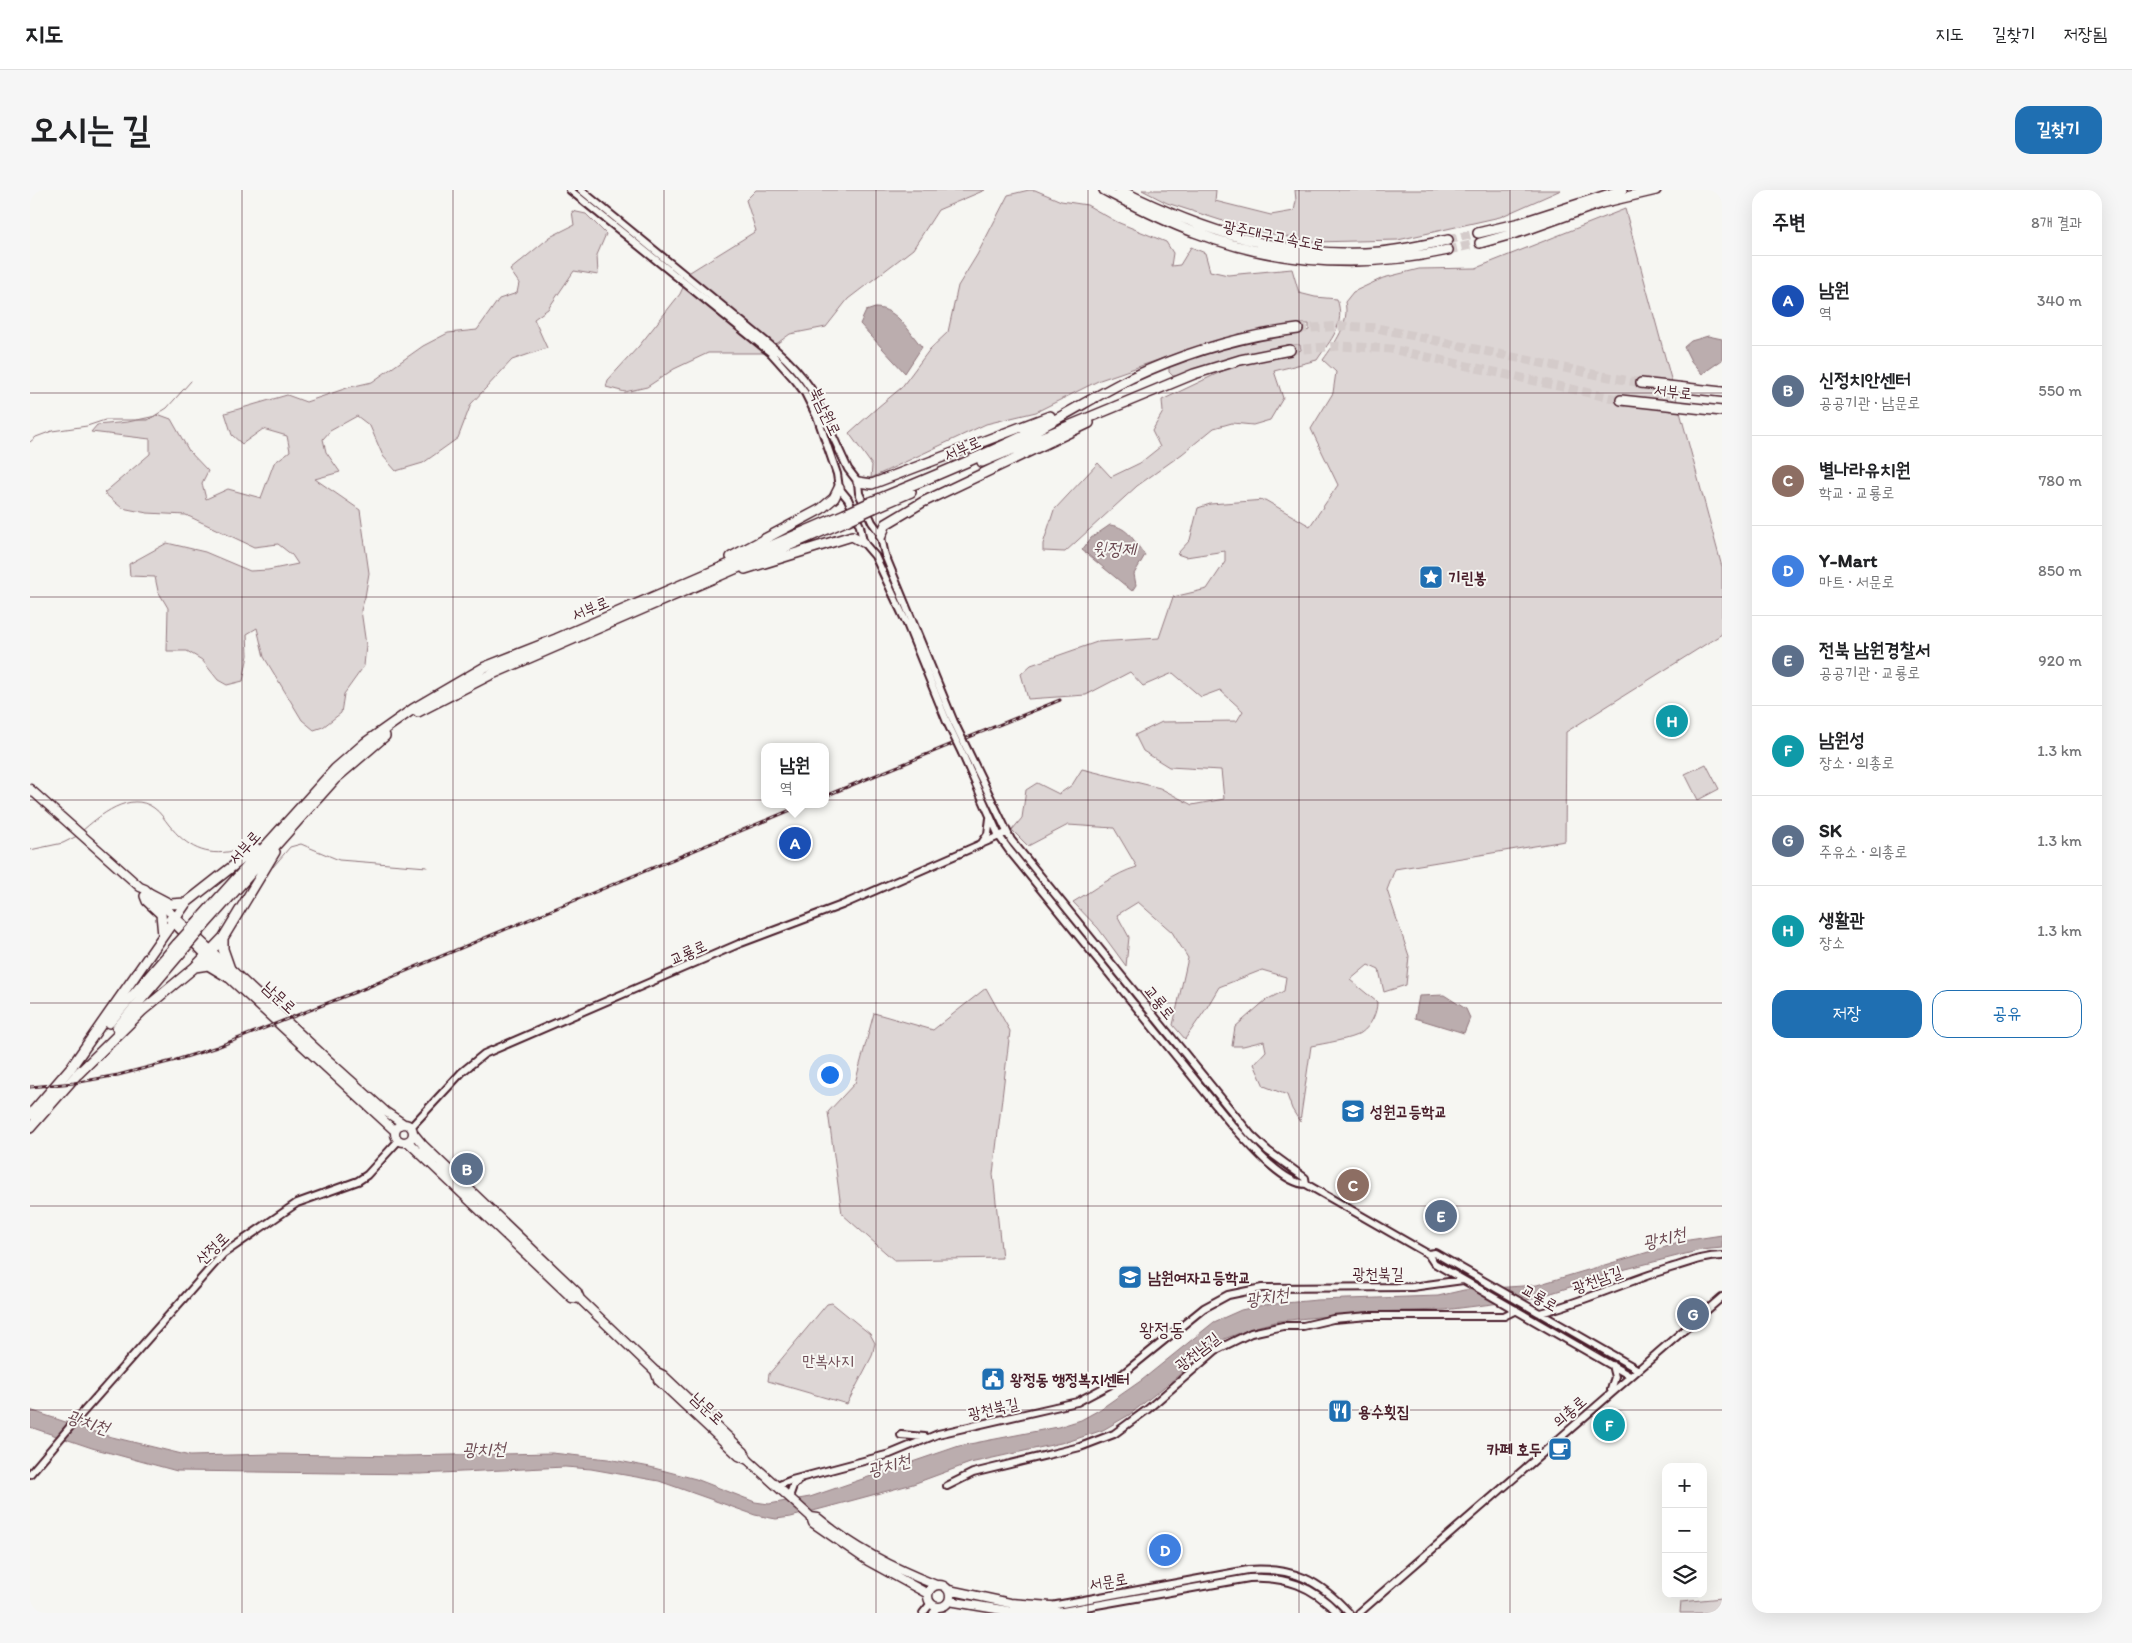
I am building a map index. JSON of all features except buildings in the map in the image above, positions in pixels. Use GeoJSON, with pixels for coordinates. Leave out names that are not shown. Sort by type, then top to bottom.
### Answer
{"type":"FeatureCollection","features":[{"type":"Feature","properties":{"kind":"highway","name":"광주대구고속도로"},"geometry":{"type":"LineString","coordinates":[[1104,190],[1193,232],[1231,244],[1278,255],[1325,261],[1370,262],[1411,258],[1448,250]]}},
{"type":"Feature","properties":{"kind":"highway","name":"광주대구고속도로"},"geometry":{"type":"LineString","coordinates":[[1120,190],[1211,230],[1304,250],[1337,253],[1379,252],[1448,240]]}},
{"type":"Feature","properties":{"kind":"highway"},"geometry":{"type":"LineString","coordinates":[[1478,233],[1513,225],[1622,190]]}},
{"type":"Feature","properties":{"kind":"highway"},"geometry":{"type":"LineString","coordinates":[[1480,243],[1523,232],[1601,203],[1656,190]]}},
{"type":"Feature","properties":{"kind":"highway","name":"서부로"},"geometry":{"type":"LineString","coordinates":[[30,1128],[74,1071],[335,770],[365,743],[421,704],[485,667],[657,598],[991,452],[1157,366],[1210,347],[1262,334],[1298,329]]}},
{"type":"Feature","properties":{"kind":"highway","name":"서부로"},"geometry":{"type":"LineString","coordinates":[[873,505],[1194,374],[1240,360],[1290,350]]}},
{"type":"Feature","properties":{"kind":"highway"},"geometry":{"type":"LineString","coordinates":[[881,537],[886,524],[923,502],[1194,374]]}},
{"type":"Feature","properties":{"kind":"highway","name":"서부로"},"geometry":{"type":"LineString","coordinates":[[1641,383],[1722,392]]}},
{"type":"Feature","properties":{"kind":"highway"},"geometry":{"type":"LineString","coordinates":[[856,479],[872,484],[939,460],[1044,419],[1101,390],[1121,384]]}},
{"type":"Feature","properties":{"kind":"highway","name":"서부로"},"geometry":{"type":"LineString","coordinates":[[1621,400],[1722,411]]}},
{"type":"Feature","properties":{"kind":"highway"},"geometry":{"type":"LineString","coordinates":[[657,598],[680,580],[745,550],[822,509],[834,498],[839,487]]}},
{"type":"Feature","properties":{"kind":"highway"},"geometry":{"type":"LineString","coordinates":[[657,598],[683,594],[744,570],[852,536],[866,544]]}},
{"type":"Feature","properties":{"kind":"highway"},"geometry":{"type":"LineString","coordinates":[[74,1071],[110,1013],[186,903],[303,809]]}},
{"type":"Feature","properties":{"kind":"highway"},"geometry":{"type":"LineString","coordinates":[[74,1071],[142,1010],[195,967],[223,938],[268,862],[303,809]]}},
{"type":"Feature","properties":{"kind":"highway"},"geometry":{"type":"LineString","coordinates":[[163,935],[161,914],[147,901],[147,894],[170,904],[186,903]]}},
{"type":"Feature","properties":{"kind":"highway"},"geometry":{"type":"LineString","coordinates":[[223,938],[223,950],[230,973]]}},
{"type":"Feature","properties":{"kind":"highway"},"geometry":{"type":"LineString","coordinates":[[195,967],[208,965],[230,973]]}},
{"type":"Feature","properties":{"kind":"highway","name":"서부로"},"geometry":{"type":"LineString","coordinates":[[30,1116],[74,1071]]}},
{"type":"Feature","properties":{"kind":"main road","name":"남문로"},"geometry":{"type":"LineString","coordinates":[[30,789],[140,887],[396,1131],[396,1137],[399,1140]]}},
{"type":"Feature","properties":{"kind":"main road","name":"남문로"},"geometry":{"type":"LineString","coordinates":[[230,973],[386,1112],[410,1128],[448,1174],[572,1298],[580,1299],[655,1371],[658,1380],[739,1456],[748,1460],[811,1517],[818,1518],[870,1558]]}},
{"type":"Feature","properties":{"kind":"main road"},"geometry":{"type":"LineString","coordinates":[[396,1131],[399,1126],[410,1128],[408,1142],[399,1140]]}},
{"type":"Feature","properties":{"kind":"main road","name":"남문로"},"geometry":{"type":"LineString","coordinates":[[408,1142],[448,1174]]}},
{"type":"Feature","properties":{"kind":"main road"},"geometry":{"type":"LineString","coordinates":[[870,1558],[936,1585],[943,1586],[949,1590],[949,1601],[944,1606],[934,1607],[928,1594],[870,1558]]}},
{"type":"Feature","properties":{"kind":"main road"},"geometry":{"type":"LineString","coordinates":[[928,1594],[930,1589],[936,1585]]}},
{"type":"Feature","properties":{"kind":"main road","name":"서문로"},"geometry":{"type":"LineString","coordinates":[[949,1590],[1055,1610]]}},
{"type":"Feature","properties":{"kind":"main road","name":"서문로"},"geometry":{"type":"LineString","coordinates":[[949,1601],[1008,1611],[1055,1610]]}},
{"type":"Feature","properties":{"kind":"main road"},"geometry":{"type":"LineString","coordinates":[[1074,1613],[1084,1608]]}},
{"type":"Feature","properties":{"kind":"street","name":"북남원로"},"geometry":{"type":"LineString","coordinates":[[570,190],[770,353],[805,393],[818,419],[837,474],[839,487],[848,499],[866,544],[876,556],[950,721]]}},
{"type":"Feature","properties":{"kind":"street","name":"북남원로"},"geometry":{"type":"LineString","coordinates":[[582,190],[775,349],[795,368],[811,389],[848,469],[856,479],[859,493],[881,537],[885,555],[950,721]]}},
{"type":"Feature","properties":{"kind":"street"},"geometry":{"type":"LineString","coordinates":[[839,487],[844,477],[856,479]]}},
{"type":"Feature","properties":{"kind":"street"},"geometry":{"type":"LineString","coordinates":[[866,544],[874,546],[881,537]]}},
{"type":"Feature","properties":{"kind":"street"},"geometry":{"type":"LineString","coordinates":[[950,721],[1006,833]]}},
{"type":"Feature","properties":{"kind":"street"},"geometry":{"type":"LineString","coordinates":[[965,752],[990,816],[1000,836]]}},
{"type":"Feature","properties":{"kind":"street"},"geometry":{"type":"LineString","coordinates":[[981,844],[988,834],[990,816]]}},
{"type":"Feature","properties":{"kind":"street","name":"교룡로"},"geometry":{"type":"LineString","coordinates":[[410,1128],[462,1072],[484,1054],[741,944],[842,905],[1006,833],[1251,1135],[1268,1151],[1305,1178],[1306,1184]]}},
{"type":"Feature","properties":{"kind":"street","name":"교룡로"},"geometry":{"type":"LineString","coordinates":[[1000,836],[1048,900],[1231,1124],[1270,1164],[1298,1184],[1306,1184],[1428,1254],[1434,1263],[1630,1376]]}},
{"type":"Feature","properties":{"kind":"street","name":"산정로"},"geometry":{"type":"LineString","coordinates":[[30,1474],[223,1254],[297,1203],[358,1181],[367,1175],[399,1140]]}},
{"type":"Feature","properties":{"kind":"street","name":"교룡로"},"geometry":{"type":"LineString","coordinates":[[1428,1254],[1436,1253],[1637,1369]]}},
{"type":"Feature","properties":{"kind":"street","name":"광천남길"},"geometry":{"type":"LineString","coordinates":[[1540,1313],[1580,1301],[1667,1268],[1700,1258],[1722,1256]]}},
{"type":"Feature","properties":{"kind":"street"},"geometry":{"type":"LineString","coordinates":[[1433,1284],[1442,1280],[1450,1271]]}},
{"type":"Feature","properties":{"kind":"street","name":"광천북길"},"geometry":{"type":"LineString","coordinates":[[777,1486],[890,1454],[929,1437],[1077,1402],[1109,1385],[1204,1308],[1228,1295],[1262,1288],[1402,1287],[1464,1280]]}},
{"type":"Feature","properties":{"kind":"street","name":"의총로"},"geometry":{"type":"LineString","coordinates":[[1359,1613],[1365,1610],[1722,1296]]}},
{"type":"Feature","properties":{"kind":"street","name":"광천남길"},"geometry":{"type":"LineString","coordinates":[[947,1486],[973,1472],[1080,1447],[1114,1434],[1148,1409],[1216,1350],[1251,1333],[1283,1326],[1303,1326],[1333,1319],[1353,1317],[1504,1316],[1516,1310]]}},
{"type":"Feature","properties":{"kind":"street"},"geometry":{"type":"LineString","coordinates":[[1608,1396],[1615,1382],[1612,1365]]}},
{"type":"Feature","properties":{"kind":"street"},"geometry":{"type":"LineString","coordinates":[[901,1435],[929,1437]]}},
{"type":"Feature","properties":{"kind":"street"},"geometry":{"type":"LineString","coordinates":[[789,1497],[793,1486],[800,1479]]}},
{"type":"Feature","properties":{"kind":"street","name":"서문로"},"geometry":{"type":"LineString","coordinates":[[1055,1610],[1248,1570],[1263,1569],[1278,1570],[1309,1579],[1328,1592],[1349,1613]]}},
{"type":"Feature","properties":{"kind":"street","name":"서문로"},"geometry":{"type":"LineString","coordinates":[[1055,1610],[1084,1608],[1249,1578],[1264,1577],[1291,1581],[1305,1587],[1323,1598],[1338,1613]]}},
{"type":"Feature","properties":{"kind":"street"},"geometry":{"type":"LineString","coordinates":[[1323,1598],[1328,1592]]}},
{"type":"Feature","properties":{"kind":"street"},"geometry":{"type":"LineString","coordinates":[[923,1613],[934,1607]]}},
{"type":"Feature","properties":{"kind":"street"},"geometry":{"type":"LineString","coordinates":[[1344,1607],[1365,1610]]}},
{"type":"Feature","properties":{"kind":"green space"},"geometry":{"type":"Polygon","coordinates":[[[756,190],[985,190],[938,210],[913,249],[848,299],[826,327],[790,334],[764,353],[708,353],[674,369],[647,387],[625,392],[606,387],[608,380],[639,346],[680,294],[690,272],[756,231],[746,200],[756,190]]]}},
{"type":"Feature","properties":{"kind":"green space"},"geometry":{"type":"Polygon","coordinates":[[[1035,190],[1061,201],[1087,205],[1117,222],[1166,242],[1173,253],[1171,266],[1180,265],[1191,247],[1205,253],[1210,271],[1228,275],[1292,269],[1299,293],[1337,299],[1340,317],[1336,331],[1317,360],[1274,371],[1283,398],[1270,420],[1253,425],[1232,423],[1214,428],[1182,454],[1137,486],[1065,552],[1043,551],[1043,544],[1054,510],[1098,463],[1111,477],[1140,463],[1160,447],[1152,431],[1163,412],[1162,400],[1235,365],[1292,354],[1301,350],[1300,345],[1295,345],[1238,356],[1179,376],[1173,376],[1169,372],[1169,367],[1173,364],[1239,343],[1299,334],[1309,330],[1309,324],[1298,324],[1236,335],[1100,380],[1036,412],[986,424],[871,478],[872,465],[849,433],[901,388],[930,349],[948,332],[958,286],[977,255],[1008,195],[1035,190]]]}},
{"type":"Feature","properties":{"kind":"green space"},"geometry":{"type":"Polygon","coordinates":[[[1142,190],[1216,190],[1215,201],[1271,215],[1294,211],[1296,201],[1295,190],[1561,190],[1500,217],[1398,240],[1314,242],[1251,230],[1167,203],[1142,190]]]}},
{"type":"Feature","properties":{"kind":"green space"},"geometry":{"type":"Polygon","coordinates":[[[1625,209],[1722,567],[1722,634],[1566,732],[1565,841],[1395,869],[1387,890],[1409,956],[1406,985],[1384,992],[1379,970],[1368,965],[1350,980],[1377,1002],[1375,1015],[1368,1027],[1357,1035],[1311,1046],[1300,1122],[1292,1109],[1287,1095],[1264,1086],[1254,1064],[1266,1051],[1264,1041],[1243,1046],[1232,1046],[1235,1027],[1266,1000],[1284,991],[1286,977],[1262,970],[1219,987],[1185,1039],[1173,1025],[1188,958],[1172,932],[1138,902],[1117,915],[1129,937],[1126,966],[1098,928],[1073,902],[1113,878],[1137,867],[1114,828],[1068,825],[1028,846],[1012,830],[1022,818],[1026,790],[1037,783],[1059,794],[1072,785],[1082,769],[1160,788],[1192,805],[1224,799],[1221,770],[1169,767],[1143,751],[1135,735],[1162,722],[1237,721],[1243,711],[1220,690],[1201,697],[1173,673],[1143,686],[1130,672],[1086,695],[1028,699],[1021,674],[1031,665],[1097,642],[1159,638],[1173,597],[1207,589],[1225,562],[1225,551],[1186,557],[1177,554],[1190,540],[1198,508],[1210,504],[1265,500],[1310,526],[1338,485],[1311,429],[1333,393],[1336,372],[1323,360],[1340,333],[1345,318],[1345,302],[1353,292],[1383,278],[1419,269],[1476,268],[1625,209]]]}},
{"type":"Feature","properties":{"kind":"green space"},"geometry":{"type":"Polygon","coordinates":[[[572,211],[586,214],[606,234],[597,255],[598,275],[574,271],[548,309],[534,319],[547,348],[512,360],[471,404],[458,438],[423,463],[396,471],[383,456],[370,426],[357,416],[330,431],[323,439],[326,452],[340,472],[315,479],[360,510],[369,573],[361,610],[366,645],[364,666],[344,694],[341,713],[323,727],[314,730],[302,720],[264,657],[257,628],[247,634],[248,655],[243,681],[227,685],[218,680],[202,660],[187,651],[167,651],[168,608],[158,591],[155,577],[130,576],[129,564],[167,543],[205,552],[250,571],[268,570],[298,564],[292,555],[278,544],[254,547],[186,515],[147,513],[122,508],[104,493],[150,454],[150,439],[91,432],[97,425],[128,422],[160,415],[171,419],[189,451],[208,471],[202,483],[206,499],[228,489],[261,498],[274,463],[290,451],[287,436],[263,429],[242,444],[232,435],[225,413],[287,395],[306,402],[350,387],[372,382],[423,346],[448,333],[477,330],[499,299],[517,293],[519,283],[510,270],[550,237],[574,225],[572,211]]]}},
{"type":"Feature","properties":{"kind":"green space"},"geometry":{"type":"Polygon","coordinates":[[[1706,764],[1719,789],[1698,800],[1685,774],[1706,764]]]}},
{"type":"Feature","properties":{"kind":"green space"},"geometry":{"type":"Polygon","coordinates":[[[986,988],[1010,1031],[993,1174],[1002,1258],[894,1260],[842,1214],[828,1112],[855,1083],[874,1013],[933,1030],[986,988]]]}},
{"type":"Feature","properties":{"kind":"green space","name":"만복사지"},"geometry":{"type":"Polygon","coordinates":[[[832,1303],[870,1334],[875,1343],[872,1356],[847,1404],[768,1381],[769,1374],[827,1304],[832,1303]]]}},
{"type":"Feature","properties":{"kind":"green space"},"geometry":{"type":"Polygon","coordinates":[[[1722,1598],[1722,1613],[1680,1613],[1681,1602],[1722,1598]]]}},
{"type":"Feature","properties":{"kind":"water"},"geometry":{"type":"Polygon","coordinates":[[[875,308],[883,309],[896,316],[922,347],[905,373],[860,324],[866,311],[875,308]]]}},
{"type":"Feature","properties":{"kind":"water"},"geometry":{"type":"Polygon","coordinates":[[[1708,336],[1722,339],[1722,360],[1702,374],[1691,361],[1684,347],[1691,341],[1708,336]]]}},
{"type":"Feature","properties":{"kind":"water","name":"윗정제"},"geometry":{"type":"Polygon","coordinates":[[[1110,525],[1117,526],[1127,532],[1145,555],[1134,574],[1136,585],[1132,591],[1082,550],[1091,538],[1110,525]]]}},
{"type":"Feature","properties":{"kind":"water"},"geometry":{"type":"Polygon","coordinates":[[[1444,995],[1466,1009],[1470,1018],[1464,1033],[1415,1018],[1419,996],[1444,995]]]}},
{"type":"Feature","properties":{"kind":"water"},"geometry":{"type":"Polygon","coordinates":[[[1722,1235],[1722,1248],[1701,1250],[1626,1269],[1533,1299],[1444,1310],[1367,1312],[1279,1321],[1259,1326],[1224,1339],[1129,1415],[1103,1430],[1070,1441],[970,1463],[913,1484],[791,1517],[776,1519],[755,1515],[659,1481],[591,1469],[565,1467],[420,1474],[177,1471],[92,1448],[30,1427],[30,1410],[104,1435],[190,1456],[272,1454],[404,1456],[552,1453],[608,1459],[650,1467],[696,1479],[755,1502],[769,1504],[810,1497],[959,1446],[1058,1427],[1081,1420],[1099,1410],[1142,1380],[1214,1322],[1241,1310],[1264,1305],[1317,1300],[1438,1296],[1464,1290],[1537,1285],[1689,1240],[1722,1235]]]}},
{"type":"Feature","properties":{"kind":"waterway"},"geometry":{"type":"LineString","coordinates":[[30,442],[36,437],[52,431],[87,426],[105,420],[148,420],[167,408],[191,381]]}},
{"type":"Feature","properties":{"kind":"waterway"},"geometry":{"type":"LineString","coordinates":[[82,831],[115,807],[125,803],[145,803],[154,808],[176,833],[197,849],[214,853],[233,851]]}},
{"type":"Feature","properties":{"kind":"waterway"},"geometry":{"type":"LineString","coordinates":[[30,850],[63,843],[77,836]]}},
{"type":"Feature","properties":{"kind":"waterway"},"geometry":{"type":"LineString","coordinates":[[273,867],[290,847],[301,844],[339,860],[427,867]]}},
{"type":"Feature","properties":{"kind":"tunnel"},"geometry":{"type":"LineString","coordinates":[[1448,240],[1478,233]]}},
{"type":"Feature","properties":{"kind":"tunnel"},"geometry":{"type":"LineString","coordinates":[[1448,250],[1480,243]]}},
{"type":"Feature","properties":{"kind":"tunnel"},"geometry":{"type":"LineString","coordinates":[[1298,329],[1343,326],[1377,328],[1641,383]]}},
{"type":"Feature","properties":{"kind":"tunnel"},"geometry":{"type":"LineString","coordinates":[[1290,350],[1339,346],[1391,349],[1621,400]]}},
{"type":"Feature","properties":{"kind":"railway"},"geometry":{"type":"LineString","coordinates":[[829,794],[1060,700]]}},
{"type":"Feature","properties":{"kind":"railway"},"geometry":{"type":"LineString","coordinates":[[30,1087],[74,1083],[118,1075],[217,1047],[363,989],[795,808]]}},
{"type":"Feature","properties":{"kind":"place","name":"기린봉"},"geometry":{"type":"Point","coordinates":[1431,577]}},
{"type":"Feature","properties":{"kind":"place","name":"생활관"},"geometry":{"type":"Point","coordinates":[1672,721]}},
{"type":"Feature","properties":{"kind":"place","name":"남원"},"geometry":{"type":"Point","coordinates":[795,843]}},
{"type":"Feature","properties":{"kind":"place","name":"성원고등학교"},"geometry":{"type":"Point","coordinates":[1353,1111]}},
{"type":"Feature","properties":{"kind":"place","name":"신정치안센터"},"geometry":{"type":"Point","coordinates":[467,1169]}},
{"type":"Feature","properties":{"kind":"place","name":"별나라유치원"},"geometry":{"type":"Point","coordinates":[1353,1185]}},
{"type":"Feature","properties":{"kind":"place","name":"전북 남원경찰서"},"geometry":{"type":"Point","coordinates":[1441,1216]}},
{"type":"Feature","properties":{"kind":"place","name":"남원여자고등학교"},"geometry":{"type":"Point","coordinates":[1130,1277]}},
{"type":"Feature","properties":{"kind":"place","name":"SK"},"geometry":{"type":"Point","coordinates":[1693,1314]}},
{"type":"Feature","properties":{"kind":"place","name":"왕정동 행정복지센터"},"geometry":{"type":"Point","coordinates":[993,1379]}},
{"type":"Feature","properties":{"kind":"place","name":"용수횟집"},"geometry":{"type":"Point","coordinates":[1340,1411]}},
{"type":"Feature","properties":{"kind":"place","name":"남원성"},"geometry":{"type":"Point","coordinates":[1609,1425]}},
{"type":"Feature","properties":{"kind":"place","name":"카페 호두"},"geometry":{"type":"Point","coordinates":[1560,1449]}},
{"type":"Feature","properties":{"kind":"place","name":"Y-Mart"},"geometry":{"type":"Point","coordinates":[1165,1550]}},
{"type":"Feature","properties":{"kind":"district","name":"왕정동"},"geometry":{"type":"Point","coordinates":[1162,1329]}},
{"type":"Feature","properties":{"kind":"water label","name":"광치천"},"geometry":{"type":"Point","coordinates":[1664,1238]}},
{"type":"Feature","properties":{"kind":"water label","name":"광치천"},"geometry":{"type":"Point","coordinates":[1267,1297]}},
{"type":"Feature","properties":{"kind":"water label","name":"광치천"},"geometry":{"type":"Point","coordinates":[88,1422]}},
{"type":"Feature","properties":{"kind":"water label","name":"광치천"},"geometry":{"type":"Point","coordinates":[484,1449]}},
{"type":"Feature","properties":{"kind":"water label","name":"광치천"},"geometry":{"type":"Point","coordinates":[889,1465]}}]}
